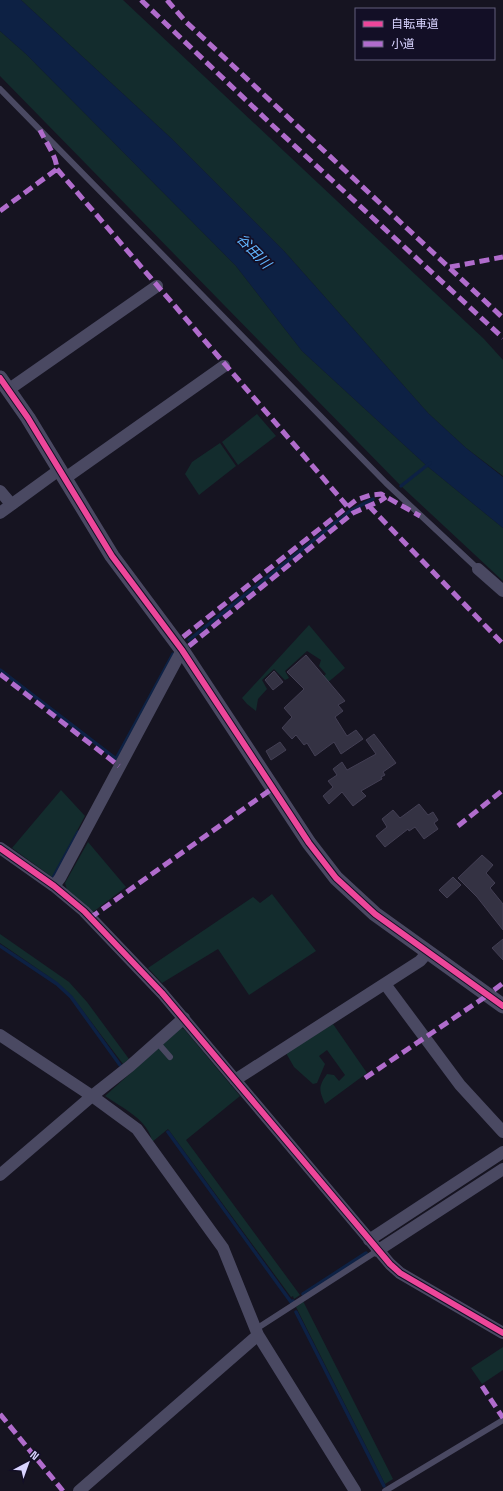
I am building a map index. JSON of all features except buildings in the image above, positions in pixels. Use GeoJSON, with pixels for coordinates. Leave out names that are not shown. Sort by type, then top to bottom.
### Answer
{"type":"FeatureCollection","features":[{"type":"Feature","properties":{"kind":"street"},"geometry":{"type":"LineString","coordinates":[[157,286],[4,384],[28,418],[112,556],[182,650],[277,796],[324,864],[365,906],[503,1006]]}},
{"type":"Feature","properties":{"kind":"street"},"geometry":{"type":"LineString","coordinates":[[0,513],[11,504],[62,475],[224,366]]}},
{"type":"Feature","properties":{"kind":"street"},"geometry":{"type":"LineString","coordinates":[[0,491],[11,504]]}},
{"type":"Feature","properties":{"kind":"street"},"geometry":{"type":"LineString","coordinates":[[478,569],[503,592]]}},
{"type":"Feature","properties":{"kind":"street"},"geometry":{"type":"LineString","coordinates":[[54,886],[60,878],[182,650]]}},
{"type":"Feature","properties":{"kind":"street"},"geometry":{"type":"LineString","coordinates":[[0,848],[54,886],[87,914],[184,1018],[377,1251],[400,1273],[503,1333]]}},
{"type":"Feature","properties":{"kind":"street"},"geometry":{"type":"LineString","coordinates":[[235,1080],[420,961],[428,952]]}},
{"type":"Feature","properties":{"kind":"street"},"geometry":{"type":"LineString","coordinates":[[385,984],[460,1085],[503,1132]]}},
{"type":"Feature","properties":{"kind":"street"},"geometry":{"type":"LineString","coordinates":[[0,1175],[92,1096],[130,1066],[156,1041],[184,1018]]}},
{"type":"Feature","properties":{"kind":"street"},"geometry":{"type":"LineString","coordinates":[[0,1035],[92,1096],[137,1130],[223,1248],[257,1332],[355,1491]]}},
{"type":"Feature","properties":{"kind":"street"},"geometry":{"type":"LineString","coordinates":[[369,1240],[503,1152]]}},
{"type":"Feature","properties":{"kind":"street"},"geometry":{"type":"LineString","coordinates":[[377,1251],[503,1169]]}},
{"type":"Feature","properties":{"kind":"street"},"geometry":{"type":"LineString","coordinates":[[79,1491],[257,1332]]}},
{"type":"Feature","properties":{"kind":"lane"},"geometry":{"type":"LineString","coordinates":[[0,90],[386,483],[478,569]]}},
{"type":"Feature","properties":{"kind":"lane"},"geometry":{"type":"LineString","coordinates":[[156,1041],[170,1057]]}},
{"type":"Feature","properties":{"kind":"lane"},"geometry":{"type":"LineString","coordinates":[[257,1332],[377,1251]]}},
{"type":"Feature","properties":{"kind":"lane"},"geometry":{"type":"LineString","coordinates":[[385,1491],[503,1420]]}},
{"type":"Feature","properties":{"kind":"green space"},"geometry":{"type":"Polygon","coordinates":[[[21,0],[123,0],[484,339],[503,360],[503,476],[466,448],[428,413],[284,251],[172,139],[21,0]]]}},
{"type":"Feature","properties":{"kind":"green space"},"geometry":{"type":"Polygon","coordinates":[[[0,31],[26,54],[236,266],[302,351],[427,466],[503,528],[503,581],[401,486],[0,76],[0,31]]]}},
{"type":"Feature","properties":{"kind":"green space"},"geometry":{"type":"Polygon","coordinates":[[[257,414],[276,436],[238,465],[222,442],[257,414]]]}},
{"type":"Feature","properties":{"kind":"green space"},"geometry":{"type":"Polygon","coordinates":[[[220,443],[236,466],[199,495],[185,474],[192,462],[220,443]]]}},
{"type":"Feature","properties":{"kind":"green space"},"geometry":{"type":"Polygon","coordinates":[[[309,625],[345,668],[314,694],[310,690],[326,674],[319,666],[321,660],[307,651],[285,671],[289,678],[285,680],[274,669],[262,680],[267,689],[258,699],[256,711],[242,698],[309,625]]]}},
{"type":"Feature","properties":{"kind":"green space"},"geometry":{"type":"Polygon","coordinates":[[[61,790],[85,816],[52,877],[12,848],[61,790]]]}},
{"type":"Feature","properties":{"kind":"green space"},"geometry":{"type":"Polygon","coordinates":[[[88,842],[126,887],[93,912],[67,890],[65,883],[88,842]]]}},
{"type":"Feature","properties":{"kind":"green space"},"geometry":{"type":"Polygon","coordinates":[[[272,894],[316,951],[249,995],[218,949],[162,983],[148,968],[253,897],[260,903],[272,894]]]}},
{"type":"Feature","properties":{"kind":"green space"},"geometry":{"type":"Polygon","coordinates":[[[0,934],[69,982],[87,1002],[129,1059],[123,1064],[71,995],[51,978],[0,943],[0,934]]]}},
{"type":"Feature","properties":{"kind":"green space"},"geometry":{"type":"Polygon","coordinates":[[[333,1024],[367,1073],[325,1104],[320,1089],[327,1074],[334,1075],[339,1081],[345,1075],[327,1050],[319,1056],[325,1064],[317,1083],[313,1084],[294,1067],[286,1053],[333,1024]]]}},
{"type":"Feature","properties":{"kind":"green space"},"geometry":{"type":"Polygon","coordinates":[[[181,1028],[184,1029],[240,1096],[186,1140],[300,1295],[294,1299],[293,1296],[291,1297],[168,1129],[152,1142],[150,1134],[146,1128],[134,1115],[105,1096],[181,1028]]]}},
{"type":"Feature","properties":{"kind":"green space"},"geometry":{"type":"Polygon","coordinates":[[[303,1301],[393,1479],[385,1484],[296,1307],[303,1301]]]}},
{"type":"Feature","properties":{"kind":"green space"},"geometry":{"type":"Polygon","coordinates":[[[503,1347],[503,1370],[482,1384],[471,1368],[503,1347]]]}},
{"type":"Feature","properties":{"kind":"water","name":"谷田川"},"geometry":{"type":"Polygon","coordinates":[[[0,0],[21,0],[172,139],[284,251],[428,413],[466,448],[503,477],[503,528],[427,466],[302,351],[236,266],[26,54],[0,31],[0,0]]]}},
{"type":"Feature","properties":{"kind":"waterway"},"geometry":{"type":"LineString","coordinates":[[401,486],[430,463]]}},
{"type":"Feature","properties":{"kind":"waterway"},"geometry":{"type":"LineString","coordinates":[[189,640],[350,511],[373,499]]}},
{"type":"Feature","properties":{"kind":"waterway"},"geometry":{"type":"LineString","coordinates":[[0,670],[116,759],[173,654]]}},
{"type":"Feature","properties":{"kind":"waterway"},"geometry":{"type":"LineString","coordinates":[[53,878],[78,832]]}},
{"type":"Feature","properties":{"kind":"waterway"},"geometry":{"type":"LineString","coordinates":[[0,946],[57,984],[71,997],[120,1065]]}},
{"type":"Feature","properties":{"kind":"waterway"},"geometry":{"type":"LineString","coordinates":[[168,1132],[291,1302],[293,1301]]}},
{"type":"Feature","properties":{"kind":"waterway"},"geometry":{"type":"LineString","coordinates":[[303,1294],[366,1253]]}},
{"type":"Feature","properties":{"kind":"waterway"},"geometry":{"type":"LineString","coordinates":[[296,1312],[384,1486]]}},
{"type":"Feature","properties":{"kind":"marked path"},"geometry":{"type":"LineString","coordinates":[[141,0],[271,124],[503,338]]}},
{"type":"Feature","properties":{"kind":"marked path"},"geometry":{"type":"LineString","coordinates":[[167,0],[185,21],[503,318]]}},
{"type":"Feature","properties":{"kind":"marked path"},"geometry":{"type":"LineString","coordinates":[[0,211],[57,169],[53,154],[40,130]]}},
{"type":"Feature","properties":{"kind":"marked path"},"geometry":{"type":"LineString","coordinates":[[57,169],[347,506]]}},
{"type":"Feature","properties":{"kind":"marked path"},"geometry":{"type":"LineString","coordinates":[[450,267],[503,257]]}},
{"type":"Feature","properties":{"kind":"marked path"},"geometry":{"type":"LineString","coordinates":[[183,637],[356,500],[371,495],[381,494],[420,516]]}},
{"type":"Feature","properties":{"kind":"marked path"},"geometry":{"type":"LineString","coordinates":[[189,646],[353,513],[386,497]]}},
{"type":"Feature","properties":{"kind":"marked path"},"geometry":{"type":"LineString","coordinates":[[369,506],[503,644]]}},
{"type":"Feature","properties":{"kind":"marked path"},"geometry":{"type":"LineString","coordinates":[[0,674],[119,766]]}},
{"type":"Feature","properties":{"kind":"marked path"},"geometry":{"type":"LineString","coordinates":[[90,918],[273,788]]}},
{"type":"Feature","properties":{"kind":"marked path"},"geometry":{"type":"LineString","coordinates":[[458,826],[503,790]]}},
{"type":"Feature","properties":{"kind":"marked path"},"geometry":{"type":"LineString","coordinates":[[494,990],[503,983]]}},
{"type":"Feature","properties":{"kind":"marked path"},"geometry":{"type":"LineString","coordinates":[[365,1078],[488,995]]}},
{"type":"Feature","properties":{"kind":"marked path"},"geometry":{"type":"LineString","coordinates":[[482,1386],[503,1418]]}},
{"type":"Feature","properties":{"kind":"marked path"},"geometry":{"type":"LineString","coordinates":[[0,1414],[63,1491]]}},
{"type":"Feature","properties":{"kind":"cycle path"},"geometry":{"type":"LineString","coordinates":[[0,378],[28,418],[112,556],[182,650],[309,843],[336,878],[375,914],[503,1006]]}},
{"type":"Feature","properties":{"kind":"cycle path"},"geometry":{"type":"LineString","coordinates":[[0,848],[54,886],[84,911],[162,993],[390,1264],[400,1273],[503,1333]]}}]}
